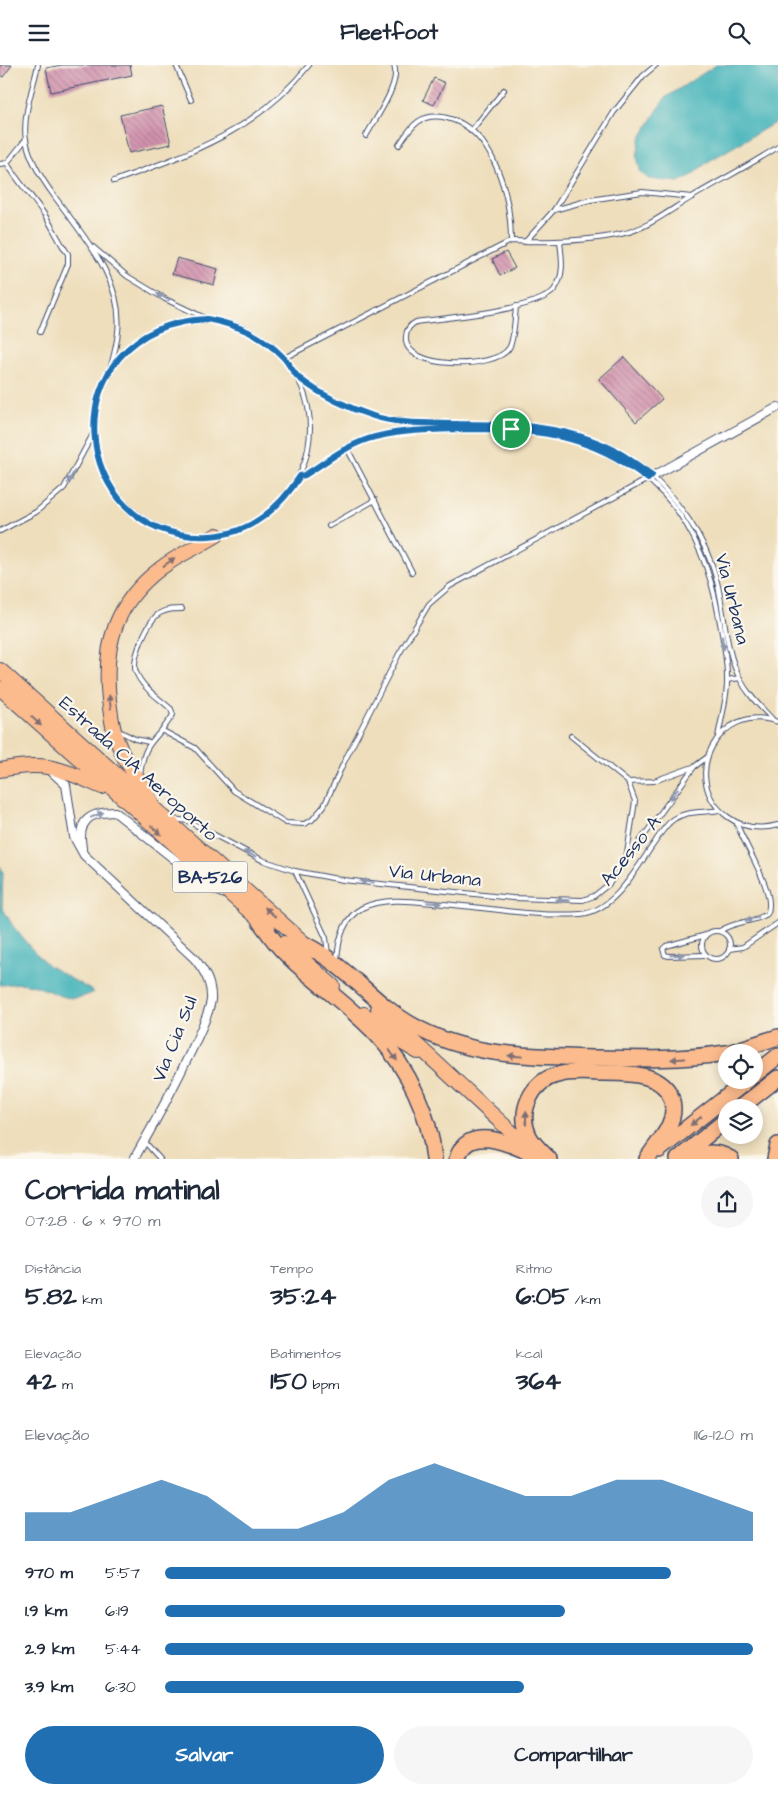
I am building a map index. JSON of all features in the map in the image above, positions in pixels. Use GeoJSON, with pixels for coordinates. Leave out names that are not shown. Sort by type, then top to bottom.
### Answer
{"type":"FeatureCollection","features":[{"type":"Feature","properties":{"kind":"highway"},"geometry":{"type":"LineString","coordinates":[[154,810],[140,781],[120,749],[113,727],[107,661],[114,627],[125,605],[159,569],[176,557],[217,535]]}},
{"type":"Feature","properties":{"kind":"highway","name":"Estrada CIA Aeroporto"},"geometry":{"type":"LineString","coordinates":[[0,670],[165,820],[397,1025],[428,1057],[542,1158]]}},
{"type":"Feature","properties":{"kind":"highway","name":"Estrada CIA Aeroporto"},"geometry":{"type":"LineString","coordinates":[[0,688],[375,1023],[399,1041],[428,1057]]}},
{"type":"Feature","properties":{"kind":"highway"},"geometry":{"type":"LineString","coordinates":[[0,770],[40,765],[63,769],[115,792]]}},
{"type":"Feature","properties":{"kind":"highway"},"geometry":{"type":"LineString","coordinates":[[260,922],[283,952],[378,1035],[392,1053],[409,1079],[418,1098],[429,1133],[434,1159]]}},
{"type":"Feature","properties":{"kind":"highway"},"geometry":{"type":"LineString","coordinates":[[306,945],[332,960],[392,1012],[411,1024],[438,1038],[475,1049],[516,1056],[667,1059],[718,1054]]}},
{"type":"Feature","properties":{"kind":"highway"},"geometry":{"type":"LineString","coordinates":[[756,1044],[778,1037]]}},
{"type":"Feature","properties":{"kind":"highway"},"geometry":{"type":"LineString","coordinates":[[763,1068],[778,1056]]}},
{"type":"Feature","properties":{"kind":"highway"},"geometry":{"type":"LineString","coordinates":[[542,1158],[527,1130],[525,1116],[530,1096],[537,1087],[551,1077],[585,1073],[643,1075],[657,1081],[667,1091],[671,1100],[672,1116],[669,1128],[647,1159]]}},
{"type":"Feature","properties":{"kind":"highway"},"geometry":{"type":"LineString","coordinates":[[751,1099],[778,1078]]}},
{"type":"Feature","properties":{"kind":"highway"},"geometry":{"type":"LineString","coordinates":[[647,1159],[736,1089]]}},
{"type":"Feature","properties":{"kind":"highway"},"geometry":{"type":"LineString","coordinates":[[678,1159],[718,1126]]}},
{"type":"Feature","properties":{"kind":"highway"},"geometry":{"type":"LineString","coordinates":[[458,1159],[468,1144],[478,1139],[495,1138],[542,1158]]}},
{"type":"Feature","properties":{"kind":"highway"},"geometry":{"type":"LineString","coordinates":[[775,1159],[778,1145]]}},
{"type":"Feature","properties":{"kind":"highway"},"geometry":{"type":"LineString","coordinates":[[692,1159],[704,1153],[712,1153],[730,1159]]}},
{"type":"Feature","properties":{"kind":"street"},"geometry":{"type":"LineString","coordinates":[[650,477],[778,407]]}},
{"type":"Feature","properties":{"kind":"street","name":"Via Cia Sul"},"geometry":{"type":"LineString","coordinates":[[40,765],[55,774],[66,785],[74,837],[84,855],[194,958],[202,968],[210,987],[211,1000],[202,1026],[166,1103],[134,1159]]}},
{"type":"Feature","properties":{"kind":"street"},"geometry":{"type":"LineString","coordinates":[[84,855],[81,829],[85,821],[100,812],[115,812],[208,886],[236,900]]}},
{"type":"Feature","properties":{"kind":"lane"},"geometry":{"type":"LineString","coordinates":[[38,65],[27,115],[26,139],[36,165],[48,188],[92,245],[127,276],[165,299],[207,319],[236,325],[262,338],[284,357],[298,377],[306,396],[310,416],[310,437],[307,457],[300,476],[288,494],[268,513],[237,531],[217,535],[199,536],[172,532],[148,521],[133,511],[120,499],[101,468],[93,433]]}},
{"type":"Feature","properties":{"kind":"lane"},"geometry":{"type":"LineString","coordinates":[[176,65],[191,100]]}},
{"type":"Feature","properties":{"kind":"lane"},"geometry":{"type":"LineString","coordinates":[[114,181],[223,138],[276,100],[309,65]]}},
{"type":"Feature","properties":{"kind":"lane"},"geometry":{"type":"LineString","coordinates":[[366,136],[396,79],[394,65]]}},
{"type":"Feature","properties":{"kind":"lane"},"geometry":{"type":"LineString","coordinates":[[525,242],[554,209],[614,113],[643,76],[656,65]]}},
{"type":"Feature","properties":{"kind":"lane"},"geometry":{"type":"LineString","coordinates":[[470,131],[504,90]]}},
{"type":"Feature","properties":{"kind":"lane"},"geometry":{"type":"LineString","coordinates":[[399,145],[408,131],[420,120],[434,115],[456,120],[483,141],[494,161],[508,200],[511,216],[511,241]]}},
{"type":"Feature","properties":{"kind":"lane"},"geometry":{"type":"LineString","coordinates":[[0,164],[7,163],[26,139]]}},
{"type":"Feature","properties":{"kind":"lane"},"geometry":{"type":"LineString","coordinates":[[284,357],[511,241],[540,240],[560,242],[622,234],[663,216],[692,197],[741,171],[778,147]]}},
{"type":"Feature","properties":{"kind":"lane"},"geometry":{"type":"LineString","coordinates":[[7,163],[14,175],[45,214],[56,239],[68,254],[68,264],[40,332]]}},
{"type":"Feature","properties":{"kind":"lane"},"geometry":{"type":"LineString","coordinates":[[554,209],[590,200],[642,191],[692,197]]}},
{"type":"Feature","properties":{"kind":"lane"},"geometry":{"type":"LineString","coordinates":[[516,306],[510,348],[500,357],[487,361],[436,361],[419,357],[410,349],[405,339],[407,331],[416,322],[516,306],[546,297],[555,289],[561,275],[560,242]]}},
{"type":"Feature","properties":{"kind":"lane"},"geometry":{"type":"LineString","coordinates":[[0,531],[36,512],[64,488],[93,433],[98,399],[111,367],[118,332],[118,314],[111,284],[92,245]]}},
{"type":"Feature","properties":{"kind":"lane"},"geometry":{"type":"LineString","coordinates":[[111,367],[125,350],[143,336],[163,326],[184,321],[207,319]]}},
{"type":"Feature","properties":{"kind":"lane","name":"Via Urbana"},"geometry":{"type":"LineString","coordinates":[[298,377],[344,405],[374,417],[409,423],[507,424],[546,428],[572,435],[618,452],[650,477],[679,505],[702,541],[717,581],[732,656],[740,678],[751,696],[776,721]]}},
{"type":"Feature","properties":{"kind":"lane","name":"Via Urbana"},"geometry":{"type":"LineString","coordinates":[[300,476],[305,475],[347,447],[384,435],[430,430],[511,429],[542,431],[598,448],[650,477],[685,519],[706,563],[718,611],[727,680],[718,737]]}},
{"type":"Feature","properties":{"kind":"lane"},"geometry":{"type":"LineString","coordinates":[[347,447],[412,572]]}},
{"type":"Feature","properties":{"kind":"lane"},"geometry":{"type":"LineString","coordinates":[[163,731],[195,748],[225,783],[248,801],[286,823],[304,824],[312,820],[324,806],[385,680],[435,597],[450,586],[650,477]]}},
{"type":"Feature","properties":{"kind":"lane"},"geometry":{"type":"LineString","coordinates":[[330,526],[375,500]]}},
{"type":"Feature","properties":{"kind":"lane"},"geometry":{"type":"LineString","coordinates":[[140,781],[143,755],[149,742],[163,731],[172,715],[171,709],[140,681],[135,671],[134,662],[150,623],[158,614],[171,609],[182,609]]}},
{"type":"Feature","properties":{"kind":"lane"},"geometry":{"type":"LineString","coordinates":[[727,680],[740,678]]}},
{"type":"Feature","properties":{"kind":"lane"},"geometry":{"type":"LineString","coordinates":[[776,721],[761,719],[743,721],[727,729],[718,737],[706,758],[704,777],[709,795],[719,811],[737,824],[752,828],[778,825]]}},
{"type":"Feature","properties":{"kind":"lane"},"geometry":{"type":"LineString","coordinates":[[113,727],[135,739],[149,742]]}},
{"type":"Feature","properties":{"kind":"lane"},"geometry":{"type":"LineString","coordinates":[[571,736],[628,782],[635,801],[625,862]]}},
{"type":"Feature","properties":{"kind":"lane","name":"Via Urbana"},"geometry":{"type":"LineString","coordinates":[[165,820],[188,821],[262,860],[295,871],[343,880],[512,898],[571,901],[594,896],[603,890],[694,767],[706,758]]}},
{"type":"Feature","properties":{"kind":"lane"},"geometry":{"type":"LineString","coordinates":[[628,782],[654,781],[694,767]]}},
{"type":"Feature","properties":{"kind":"lane","name":"Acesso A"},"geometry":{"type":"LineString","coordinates":[[332,960],[338,942],[354,913],[373,904],[411,901],[556,914],[594,911],[602,907],[620,889],[674,818],[689,813],[719,811]]}},
{"type":"Feature","properties":{"kind":"lane"},"geometry":{"type":"LineString","coordinates":[[737,824],[742,837],[765,869]]}},
{"type":"Feature","properties":{"kind":"lane"},"geometry":{"type":"LineString","coordinates":[[295,871],[326,938],[332,960]]}},
{"type":"Feature","properties":{"kind":"lane"},"geometry":{"type":"LineString","coordinates":[[773,892],[774,904],[768,913],[728,926],[720,931],[712,931],[706,935],[666,946],[663,949],[665,955],[669,956],[706,955],[719,959],[730,949],[742,947],[778,923]]}},
{"type":"Feature","properties":{"kind":"lane"},"geometry":{"type":"LineString","coordinates":[[720,931],[728,938],[730,949]]}},
{"type":"Feature","properties":{"kind":"lane"},"geometry":{"type":"LineString","coordinates":[[706,935],[701,943],[706,955]]}},
{"type":"Feature","properties":{"kind":"lane"},"geometry":{"type":"LineString","coordinates":[[144,1141],[160,1159]]}},
{"type":"Feature","properties":{"kind":"water"},"geometry":{"type":"Polygon","coordinates":[[[716,65],[778,65],[778,121],[709,161],[688,178],[678,182],[649,179],[641,173],[637,157],[640,139],[665,98],[716,65]]]}},
{"type":"Feature","properties":{"kind":"water"},"geometry":{"type":"Polygon","coordinates":[[[0,867],[3,871],[2,907],[13,926],[49,966],[94,992],[76,998],[60,995],[27,984],[0,985],[0,867]]]}},
{"type":"Feature","properties":{"kind":"building"},"geometry":{"type":"Polygon","coordinates":[[[0,65],[12,65],[3,77],[0,75],[0,65]]]}},
{"type":"Feature","properties":{"kind":"building"},"geometry":{"type":"Polygon","coordinates":[[[62,65],[130,65],[132,75],[51,92],[46,68],[62,65]]]}},
{"type":"Feature","properties":{"kind":"building"},"geometry":{"type":"Polygon","coordinates":[[[434,78],[445,83],[434,105],[423,100],[434,78]]]}},
{"type":"Feature","properties":{"kind":"building"},"geometry":{"type":"Polygon","coordinates":[[[162,106],[171,144],[129,153],[120,115],[162,106]]]}},
{"type":"Feature","properties":{"kind":"building"},"geometry":{"type":"Polygon","coordinates":[[[506,252],[515,268],[500,275],[492,259],[506,252]]]}},
{"type":"Feature","properties":{"kind":"building"},"geometry":{"type":"Polygon","coordinates":[[[177,258],[218,269],[214,285],[172,274],[177,258]]]}},
{"type":"Feature","properties":{"kind":"building"},"geometry":{"type":"Polygon","coordinates":[[[624,357],[662,399],[636,422],[599,379],[624,357]]]}},
{"type":"Feature","properties":{"kind":"route"},"geometry":{"type":"LineString","coordinates":[[207,319],[236,325],[262,338],[284,357],[298,377],[344,405],[374,417],[409,423],[507,424],[546,428],[600,444],[618,452],[652,475],[648,479],[621,460],[598,448],[567,437],[542,431],[511,429],[430,430],[384,435],[366,440],[347,447],[305,475],[300,476],[288,494],[274,509],[257,522],[237,531],[199,536],[181,534],[164,529],[133,511],[120,499],[109,484],[101,468],[93,433],[98,399],[104,383],[111,367],[125,350],[143,336],[163,326],[184,321],[207,319]]}}]}
